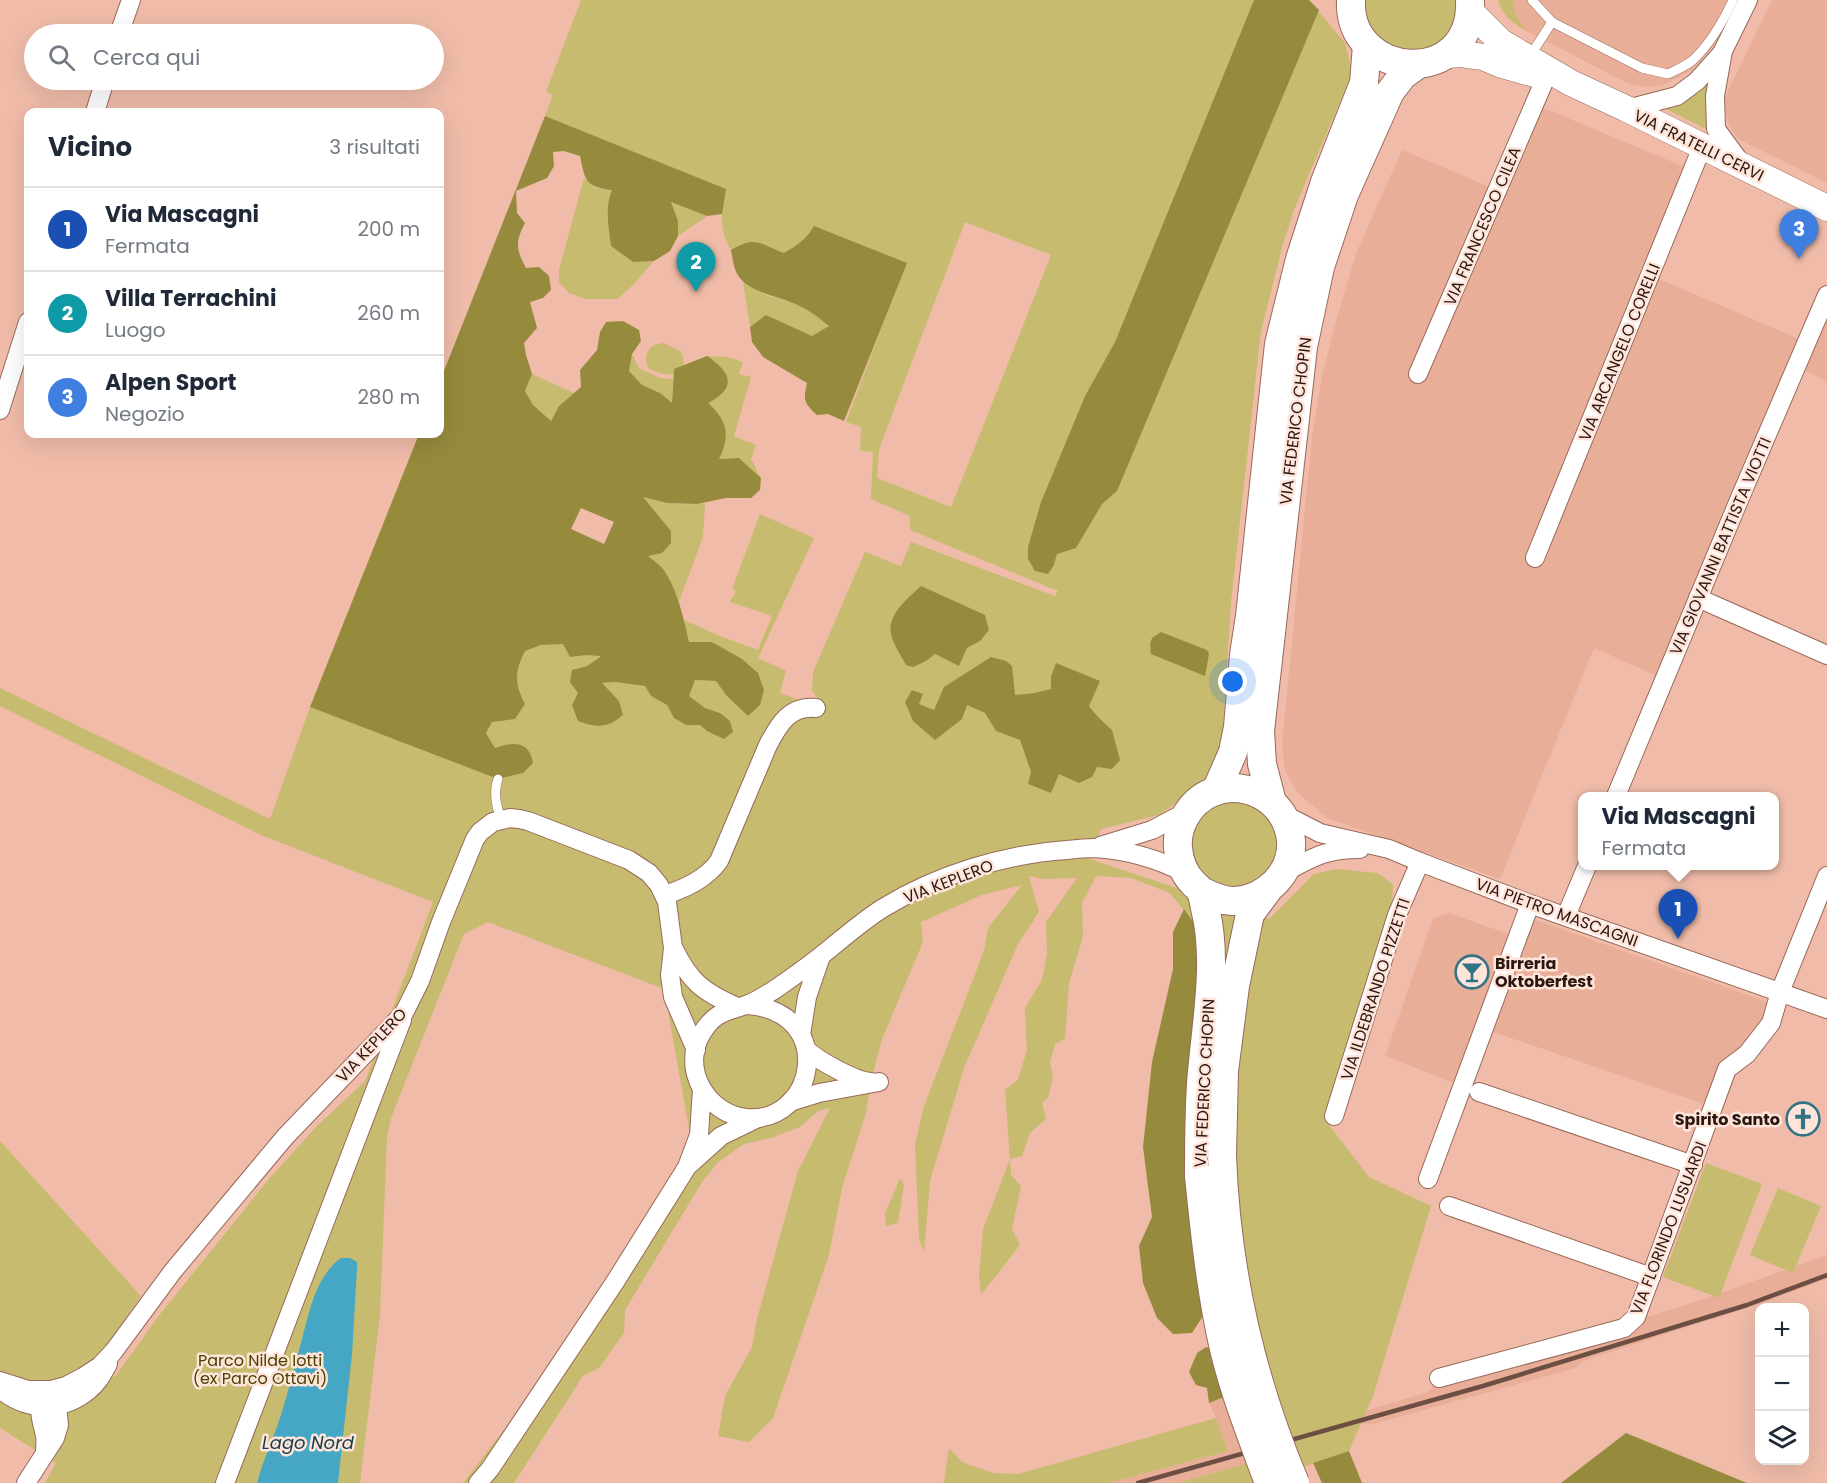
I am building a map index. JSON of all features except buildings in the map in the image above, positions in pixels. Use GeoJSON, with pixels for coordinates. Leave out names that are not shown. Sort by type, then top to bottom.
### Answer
{"type":"FeatureCollection","features":[{"type":"Feature","properties":{"kind":"main road"},"geometry":{"type":"LineString","coordinates":[[1350,1],[1353,18],[1367,45]]}},
{"type":"Feature","properties":{"kind":"main road","name":"VIA FRATELLI CERVI"},"geometry":{"type":"LineString","coordinates":[[1367,45],[1384,58],[1401,63],[1432,62],[1446,55],[1458,43],[1467,28],[1470,5]]}},
{"type":"Feature","properties":{"kind":"main road","name":"VIA FRATELLI CERVI"},"geometry":{"type":"LineString","coordinates":[[1470,5],[1501,42],[1570,83],[1827,208]]}},
{"type":"Feature","properties":{"kind":"main road","name":"VIA FEDERICO CHOPIN"},"geometry":{"type":"LineString","coordinates":[[1216,791],[1233,752],[1238,728],[1279,344],[1299,260],[1325,182],[1364,83],[1367,45]]}},
{"type":"Feature","properties":{"kind":"main road","name":"VIA FRATELLI CERVI"},"geometry":{"type":"LineString","coordinates":[[1446,55],[1461,54],[1483,57],[1570,83]]}},
{"type":"Feature","properties":{"kind":"main road","name":"VIA FEDERICO CHOPIN"},"geometry":{"type":"LineString","coordinates":[[1295,1483],[1262,1396],[1236,1285],[1227,1222],[1222,1155],[1224,1071],[1234,986],[1250,914],[1275,882],[1289,858],[1291,843],[1288,827],[1277,808],[1262,764],[1260,730],[1303,347],[1320,267],[1344,195],[1390,92],[1403,75],[1418,64]]}},
{"type":"Feature","properties":{"kind":"main road"},"geometry":{"type":"LineString","coordinates":[[1189,810],[1201,798],[1230,788],[1245,789],[1260,794],[1277,808]]}},
{"type":"Feature","properties":{"kind":"main road","name":"VIA FEDERICO CHOPIN"},"geometry":{"type":"LineString","coordinates":[[1189,810],[1181,825],[1177,841],[1179,858],[1208,916],[1211,959],[1201,1086],[1199,1176],[1209,1268],[1226,1354],[1238,1397],[1269,1483]]}},
{"type":"Feature","properties":{"kind":"main road"},"geometry":{"type":"LineString","coordinates":[[1193,882],[1216,898],[1234,901],[1251,898],[1275,882]]}},
{"type":"Feature","properties":{"kind":"street"},"geometry":{"type":"LineString","coordinates":[[123,24],[131,0]]}},
{"type":"Feature","properties":{"kind":"street"},"geometry":{"type":"LineString","coordinates":[[1627,109],[1677,96],[1697,81],[1723,51],[1748,0]]}},
{"type":"Feature","properties":{"kind":"street"},"geometry":{"type":"LineString","coordinates":[[1723,51],[1715,96],[1716,129],[1744,167]]}},
{"type":"Feature","properties":{"kind":"street","name":"VIA FRANCESCO CILEA"},"geometry":{"type":"LineString","coordinates":[[1418,374],[1546,77]]}},
{"type":"Feature","properties":{"kind":"street"},"geometry":{"type":"LineString","coordinates":[[96,108],[102,90]]}},
{"type":"Feature","properties":{"kind":"street","name":"VIA ARCANGELO CORELLI"},"geometry":{"type":"LineString","coordinates":[[1535,558],[1702,147]]}},
{"type":"Feature","properties":{"kind":"street","name":"VIA GIOVANNI BATTISTA VIOTTI"},"geometry":{"type":"LineString","coordinates":[[1618,792],[1827,295]]}},
{"type":"Feature","properties":{"kind":"street"},"geometry":{"type":"LineString","coordinates":[[0,410],[24,335]]}},
{"type":"Feature","properties":{"kind":"street"},"geometry":{"type":"LineString","coordinates":[[1698,598],[1827,655]]}},
{"type":"Feature","properties":{"kind":"street"},"geometry":{"type":"LineString","coordinates":[[665,895],[688,887],[706,875],[719,861],[777,729],[794,711],[808,707],[816,708]]}},
{"type":"Feature","properties":{"kind":"street","name":"VIA PIETRO MASCAGNI"},"geometry":{"type":"LineString","coordinates":[[1277,808],[1320,833],[1389,849],[1530,904],[1827,1009]]}},
{"type":"Feature","properties":{"kind":"street"},"geometry":{"type":"LineString","coordinates":[[1092,848],[1152,830],[1189,810]]}},
{"type":"Feature","properties":{"kind":"street"},"geometry":{"type":"LineString","coordinates":[[501,819],[528,820],[628,860],[649,873],[665,895],[674,948],[670,975],[673,997],[696,1050]]}},
{"type":"Feature","properties":{"kind":"street","name":"VIA KEPLERO"},"geometry":{"type":"LineString","coordinates":[[49,1401],[66,1386],[100,1366],[114,1351],[173,1271],[285,1137],[404,1013],[420,981],[444,915],[476,839],[486,826],[501,819]]}},
{"type":"Feature","properties":{"kind":"street"},"geometry":{"type":"LineString","coordinates":[[1092,848],[1152,858],[1193,882]]}},
{"type":"Feature","properties":{"kind":"street","name":"VIA KEPLERO"},"geometry":{"type":"LineString","coordinates":[[742,1006],[774,990],[881,909],[927,886],[991,863],[1020,856],[1055,850],[1092,848]]}},
{"type":"Feature","properties":{"kind":"street","name":"VIA PIETRO MASCAGNI"},"geometry":{"type":"LineString","coordinates":[[1275,882],[1320,854],[1340,849],[1389,849]]}},
{"type":"Feature","properties":{"kind":"street","name":"VIA ILDEBRANDO PIZZETTI"},"geometry":{"type":"LineString","coordinates":[[1334,1116],[1397,915],[1420,862]]}},
{"type":"Feature","properties":{"kind":"street"},"geometry":{"type":"LineString","coordinates":[[1566,916],[1585,870]]}},
{"type":"Feature","properties":{"kind":"street","name":"VIA FLORINDO LUSUARDI"},"geometry":{"type":"LineString","coordinates":[[1439,1378],[1624,1328],[1636,1317],[1727,1070],[1747,1054],[1771,1023],[1780,992],[1827,876]]}},
{"type":"Feature","properties":{"kind":"street"},"geometry":{"type":"LineString","coordinates":[[1428,1179],[1530,904]]}},
{"type":"Feature","properties":{"kind":"street"},"geometry":{"type":"LineString","coordinates":[[674,948],[684,970],[698,986],[742,1006]]}},
{"type":"Feature","properties":{"kind":"street"},"geometry":{"type":"LineString","coordinates":[[790,1102],[803,1083],[807,1072],[804,1042],[807,997],[821,956]]}},
{"type":"Feature","properties":{"kind":"street"},"geometry":{"type":"LineString","coordinates":[[687,1167],[721,1136],[772,1114],[790,1102],[819,1093],[879,1082],[864,1082],[855,1079],[815,1057],[791,1022],[778,1012],[764,1006],[742,1006],[722,1013],[701,1035],[694,1063],[696,1076],[710,1100],[727,1112],[747,1118],[761,1117]]}},
{"type":"Feature","properties":{"kind":"street"},"geometry":{"type":"LineString","coordinates":[[225,1483],[404,1013]]}},
{"type":"Feature","properties":{"kind":"street"},"geometry":{"type":"LineString","coordinates":[[478,1483],[490,1469],[585,1328],[687,1167],[699,1135],[702,1089]]}},
{"type":"Feature","properties":{"kind":"street"},"geometry":{"type":"LineString","coordinates":[[1479,1092],[1693,1165]]}},
{"type":"Feature","properties":{"kind":"street"},"geometry":{"type":"LineString","coordinates":[[1449,1206],[1651,1277]]}},
{"type":"Feature","properties":{"kind":"street"},"geometry":{"type":"LineString","coordinates":[[0,1381],[28,1390],[49,1401]]}},
{"type":"Feature","properties":{"kind":"street"},"geometry":{"type":"LineString","coordinates":[[0,1389],[22,1403],[49,1401]]}},
{"type":"Feature","properties":{"kind":"street"},"geometry":{"type":"LineString","coordinates":[[26,1483],[45,1452],[46,1438],[41,1424],[49,1401]]}},
{"type":"Feature","properties":{"kind":"lane"},"geometry":{"type":"LineString","coordinates":[[1532,0],[1552,22],[1641,68],[1668,74],[1691,61],[1709,41],[1723,21],[1733,0]]}},
{"type":"Feature","properties":{"kind":"lane"},"geometry":{"type":"LineString","coordinates":[[1528,58],[1552,22]]}},
{"type":"Feature","properties":{"kind":"lane"},"geometry":{"type":"LineString","coordinates":[[498,779],[495,801],[501,819]]}},
{"type":"Feature","properties":{"kind":"shaded area"},"geometry":{"type":"Polygon","coordinates":[[[1254,0],[1309,0],[1319,10],[1117,491],[1102,504],[1076,548],[1057,554],[1048,574],[1035,571],[1028,559],[1028,547],[1041,502],[1085,396],[1115,342],[1254,0]]]}},
{"type":"Feature","properties":{"kind":"shaded area"},"geometry":{"type":"Polygon","coordinates":[[[1512,0],[1736,0],[1715,44],[1692,71],[1661,86],[1646,87],[1629,84],[1526,31],[1515,14],[1512,0]]]}},
{"type":"Feature","properties":{"kind":"shaded area"},"geometry":{"type":"Polygon","coordinates":[[[1772,0],[1827,0],[1827,183],[1738,139],[1729,125],[1725,111],[1725,97],[1772,0]]]}},
{"type":"Feature","properties":{"kind":"shaded area"},"geometry":{"type":"Polygon","coordinates":[[[1534,104],[1692,170],[1650,275],[1806,342],[1827,295],[1827,381],[1797,367],[1664,679],[1594,648],[1500,879],[1327,818],[1297,792],[1285,771],[1282,743],[1312,437],[1322,376],[1357,251],[1402,150],[1497,190],[1534,104]]]}},
{"type":"Feature","properties":{"kind":"shaded area"},"geometry":{"type":"Polygon","coordinates":[[[545,116],[726,189],[722,214],[707,216],[671,202],[678,221],[678,236],[670,251],[654,261],[633,262],[611,246],[608,211],[612,190],[596,187],[588,181],[580,156],[564,151],[553,152],[554,166],[547,178],[516,191],[517,213],[525,223],[518,241],[520,256],[526,268],[539,267],[549,276],[551,290],[543,298],[530,302],[537,328],[524,343],[532,374],[525,391],[533,405],[551,421],[559,406],[581,387],[580,370],[597,350],[600,332],[606,322],[623,321],[639,330],[641,341],[632,354],[629,371],[642,385],[660,393],[672,403],[674,369],[707,356],[722,368],[728,380],[727,386],[724,392],[708,403],[725,428],[725,443],[719,459],[739,458],[761,478],[760,490],[751,498],[726,498],[697,504],[667,503],[643,497],[671,531],[671,543],[662,553],[648,556],[663,569],[672,585],[689,642],[712,642],[742,659],[758,673],[764,690],[760,705],[748,716],[726,695],[716,681],[695,680],[689,696],[705,708],[720,713],[730,721],[733,732],[724,739],[700,725],[686,725],[674,718],[667,705],[651,696],[645,686],[615,682],[602,683],[619,701],[623,715],[602,726],[591,725],[578,721],[572,705],[578,693],[570,682],[572,670],[587,666],[601,656],[570,657],[563,644],[541,645],[525,651],[519,665],[517,677],[525,704],[515,719],[492,722],[486,733],[495,748],[514,744],[524,747],[528,750],[533,763],[523,773],[498,779],[310,707],[417,438],[444,438],[444,371],[545,116]],[[581,508],[571,529],[604,544],[614,522],[581,508]]]}},
{"type":"Feature","properties":{"kind":"shaded area"},"geometry":{"type":"Polygon","coordinates":[[[814,226],[907,263],[844,421],[828,414],[817,415],[813,411],[806,401],[807,383],[763,357],[752,342],[750,327],[766,315],[812,336],[829,326],[803,307],[760,291],[744,282],[735,269],[731,250],[739,245],[758,242],[784,253],[805,238],[814,226]]]}},
{"type":"Feature","properties":{"kind":"shaded area"},"geometry":{"type":"Polygon","coordinates":[[[921,586],[985,615],[989,630],[980,641],[967,648],[959,666],[935,654],[913,667],[906,665],[895,646],[891,627],[895,613],[921,586]]]}},
{"type":"Feature","properties":{"kind":"shaded area"},"geometry":{"type":"Polygon","coordinates":[[[1161,632],[1207,650],[1209,654],[1205,676],[1151,654],[1152,638],[1161,632]]]}},
{"type":"Feature","properties":{"kind":"shaded area"},"geometry":{"type":"Polygon","coordinates":[[[991,657],[1006,661],[1012,666],[1015,695],[1051,689],[1051,676],[1056,663],[1100,681],[1089,706],[1112,730],[1120,760],[1112,769],[1097,767],[1092,777],[1079,783],[1059,774],[1051,793],[1028,784],[1031,772],[1020,740],[996,731],[985,713],[967,705],[962,719],[935,740],[913,721],[905,702],[912,690],[923,694],[919,704],[934,710],[944,687],[991,657]]]}},
{"type":"Feature","properties":{"kind":"shaded area"},"geometry":{"type":"Polygon","coordinates":[[[1184,909],[1194,923],[1197,961],[1191,1106],[1207,1310],[1192,1333],[1173,1334],[1157,1318],[1143,1283],[1139,1246],[1152,1217],[1143,1147],[1152,1062],[1173,969],[1173,932],[1184,909]]]}},
{"type":"Feature","properties":{"kind":"shaded area"},"geometry":{"type":"Polygon","coordinates":[[[1449,913],[1517,937],[1525,916],[1776,1005],[1713,1107],[1484,1029],[1462,1086],[1385,1056],[1433,918],[1449,913]]]}},
{"type":"Feature","properties":{"kind":"shaded area"},"geometry":{"type":"Polygon","coordinates":[[[1827,1255],[1827,1279],[1762,1303],[1755,1303],[1755,1305],[1583,1361],[1576,1368],[1370,1425],[1366,1423],[1292,1433],[1428,1392],[1438,1382],[1704,1299],[1827,1255]]]}},
{"type":"Feature","properties":{"kind":"shaded area"},"geometry":{"type":"Polygon","coordinates":[[[1206,1347],[1215,1351],[1229,1395],[1209,1403],[1207,1388],[1196,1385],[1189,1372],[1197,1353],[1206,1347]]]}},
{"type":"Feature","properties":{"kind":"shaded area"},"geometry":{"type":"Polygon","coordinates":[[[1229,1395],[1251,1462],[1178,1483],[1108,1483],[1228,1451],[1209,1403],[1229,1395]]]}},
{"type":"Feature","properties":{"kind":"shaded area"},"geometry":{"type":"Polygon","coordinates":[[[1626,1433],[1747,1483],[1561,1483],[1626,1433]]]}},
{"type":"Feature","properties":{"kind":"shaded area"},"geometry":{"type":"Polygon","coordinates":[[[1349,1451],[1362,1483],[1322,1483],[1313,1463],[1349,1451]]]}},
{"type":"Feature","properties":{"kind":"green space","name":"Parco Nilde Iotti (ex Parco Ottavi)"},"geometry":{"type":"Polygon","coordinates":[[[581,0],[1254,0],[1115,342],[1085,396],[1041,502],[1054,565],[1309,0],[1345,43],[1351,68],[1350,78],[1294,210],[1261,331],[1231,602],[1223,729],[1219,754],[1212,770],[1201,782],[1159,815],[1101,829],[1090,859],[1269,919],[1314,874],[1337,869],[1377,873],[1393,884],[1392,908],[1326,1121],[1369,1177],[1431,1206],[1373,1396],[1349,1451],[1256,1483],[1178,1483],[1251,1462],[1215,1351],[1194,923],[1170,893],[1131,878],[1096,876],[1082,903],[1083,936],[1069,983],[1065,1039],[1055,1044],[1050,1062],[1053,1077],[1048,1098],[1042,1103],[1046,1119],[1030,1133],[1022,1156],[1010,1159],[1005,1090],[1018,1080],[1027,1050],[1025,1008],[1042,980],[1047,954],[1046,922],[1077,878],[1043,879],[1029,876],[1039,912],[1018,944],[964,1068],[930,1181],[924,1252],[919,1239],[915,1144],[924,1106],[984,951],[988,928],[1022,885],[982,895],[921,922],[923,942],[882,1039],[870,1085],[866,1113],[842,1188],[829,1255],[773,1418],[749,1442],[718,1436],[725,1396],[752,1347],[757,1319],[798,1171],[830,1108],[818,1111],[800,1127],[771,1138],[744,1144],[718,1162],[702,1182],[625,1310],[624,1333],[599,1368],[583,1376],[514,1483],[463,1483],[507,1426],[585,1313],[680,1163],[690,1134],[664,989],[488,922],[464,934],[391,1118],[387,1137],[380,1315],[360,1483],[45,1483],[56,1463],[0,1428],[0,1141],[141,1296],[105,1349],[92,1362],[114,1378],[161,1313],[269,1179],[315,1128],[365,1081],[433,902],[261,835],[0,706],[0,688],[270,819],[310,707],[498,779],[495,748],[486,733],[492,722],[515,719],[525,704],[517,677],[519,665],[525,651],[541,645],[563,644],[571,657],[601,655],[587,666],[572,670],[619,701],[601,683],[615,682],[645,686],[651,696],[667,705],[674,718],[686,725],[700,725],[707,731],[720,713],[705,708],[689,696],[695,680],[716,681],[726,695],[712,642],[689,643],[684,620],[758,650],[772,616],[730,602],[736,591],[732,589],[760,514],[814,538],[758,658],[786,671],[780,693],[827,710],[812,691],[813,672],[865,552],[901,566],[911,542],[1055,596],[1058,591],[910,530],[910,516],[871,499],[873,452],[860,451],[861,427],[846,422],[906,263],[810,234],[784,254],[771,248],[743,243],[731,250],[723,227],[725,189],[545,116],[553,95],[546,92],[581,0]],[[965,222],[879,449],[877,478],[951,507],[1051,255],[965,222]],[[921,586],[905,601],[892,620],[891,634],[906,665],[935,654],[959,665],[967,648],[980,641],[921,586]],[[1057,663],[1051,676],[1052,689],[1034,693],[1015,695],[934,710],[918,704],[922,694],[912,690],[913,721],[967,704],[985,713],[996,731],[1020,740],[1031,772],[1051,793],[1059,774],[1112,730],[1099,718],[1057,663]]]}},
{"type":"Feature","properties":{"kind":"green space"},"geometry":{"type":"Polygon","coordinates":[[[1365,0],[1455,0],[1454,18],[1448,32],[1438,43],[1424,49],[1410,51],[1395,49],[1381,41],[1370,28],[1365,0]]]}},
{"type":"Feature","properties":{"kind":"green space"},"geometry":{"type":"Polygon","coordinates":[[[1498,0],[1512,0],[1515,14],[1526,31],[1509,18],[1498,0]]]}},
{"type":"Feature","properties":{"kind":"green space"},"geometry":{"type":"Polygon","coordinates":[[[1723,51],[1722,137],[1652,102],[1677,96],[1723,51]]]}},
{"type":"Feature","properties":{"kind":"green space"},"geometry":{"type":"Polygon","coordinates":[[[584,178],[596,188],[612,190],[608,210],[611,246],[633,262],[654,261],[617,299],[585,299],[569,293],[559,282],[559,270],[584,178]]]}},
{"type":"Feature","properties":{"kind":"green space"},"geometry":{"type":"Polygon","coordinates":[[[671,202],[707,216],[678,236],[678,221],[671,202]]]}},
{"type":"Feature","properties":{"kind":"green space"},"geometry":{"type":"Polygon","coordinates":[[[743,281],[766,295],[795,303],[829,326],[812,336],[766,315],[750,327],[743,281]]]}},
{"type":"Feature","properties":{"kind":"green space"},"geometry":{"type":"Polygon","coordinates":[[[663,343],[680,351],[683,367],[676,374],[662,374],[648,368],[646,358],[648,351],[663,343]]]}},
{"type":"Feature","properties":{"kind":"green space"},"geometry":{"type":"Polygon","coordinates":[[[632,354],[639,368],[660,378],[673,379],[672,404],[660,393],[642,385],[629,371],[632,354]]]}},
{"type":"Feature","properties":{"kind":"green space"},"geometry":{"type":"Polygon","coordinates":[[[707,356],[728,357],[743,362],[739,374],[751,377],[734,436],[756,445],[751,459],[761,478],[739,458],[719,459],[724,443],[724,429],[718,415],[707,403],[723,392],[728,380],[722,368],[707,356]]]}},
{"type":"Feature","properties":{"kind":"green space"},"geometry":{"type":"Polygon","coordinates":[[[532,374],[574,393],[559,406],[551,421],[533,405],[525,391],[532,374]]]}},
{"type":"Feature","properties":{"kind":"green space"},"geometry":{"type":"Polygon","coordinates":[[[642,497],[681,504],[705,503],[703,537],[678,604],[671,583],[648,556],[642,497]]]}},
{"type":"Feature","properties":{"kind":"green space"},"geometry":{"type":"Polygon","coordinates":[[[1234,802],[1258,809],[1270,821],[1277,845],[1270,869],[1258,881],[1234,888],[1210,881],[1198,869],[1191,845],[1198,821],[1210,809],[1234,802]]]}},
{"type":"Feature","properties":{"kind":"green space"},"geometry":{"type":"Polygon","coordinates":[[[1010,1159],[1011,1175],[1021,1186],[1012,1229],[1020,1245],[981,1295],[979,1275],[983,1229],[1010,1159]]]}},
{"type":"Feature","properties":{"kind":"green space"},"geometry":{"type":"Polygon","coordinates":[[[1706,1163],[1762,1184],[1719,1298],[1663,1277],[1706,1163]]]}},
{"type":"Feature","properties":{"kind":"green space"},"geometry":{"type":"Polygon","coordinates":[[[900,1178],[904,1185],[898,1223],[886,1226],[885,1214],[900,1178]]]}},
{"type":"Feature","properties":{"kind":"green space"},"geometry":{"type":"Polygon","coordinates":[[[1778,1188],[1821,1206],[1793,1273],[1750,1255],[1778,1188]]]}},
{"type":"Feature","properties":{"kind":"green space"},"geometry":{"type":"Polygon","coordinates":[[[1216,1418],[1228,1451],[1108,1483],[943,1483],[949,1448],[962,1462],[993,1473],[1018,1474],[1216,1418]]]}},
{"type":"Feature","properties":{"kind":"water","name":"Lago Nord"},"geometry":{"type":"Polygon","coordinates":[[[341,1258],[350,1258],[357,1262],[357,1269],[352,1354],[338,1483],[257,1483],[281,1416],[315,1294],[325,1274],[341,1258]]]}},
{"type":"Feature","properties":{"kind":"railway"},"geometry":{"type":"LineString","coordinates":[[1138,1483],[1483,1386],[1747,1305],[1827,1275]]}},
{"type":"Feature","properties":{"kind":"place","name":"Alpen Sport"},"geometry":{"type":"Point","coordinates":[1799,259]}},
{"type":"Feature","properties":{"kind":"place","name":"Villa Terrachini"},"geometry":{"type":"Point","coordinates":[696,292]}},
{"type":"Feature","properties":{"kind":"place","name":"Via Mascagni"},"geometry":{"type":"Point","coordinates":[1678,939]}},
{"type":"Feature","properties":{"kind":"place","name":"Birreria Oktoberfest"},"geometry":{"type":"Point","coordinates":[1472,972]}},
{"type":"Feature","properties":{"kind":"place","name":"Spirito Santo"},"geometry":{"type":"Point","coordinates":[1803,1119]}}]}
